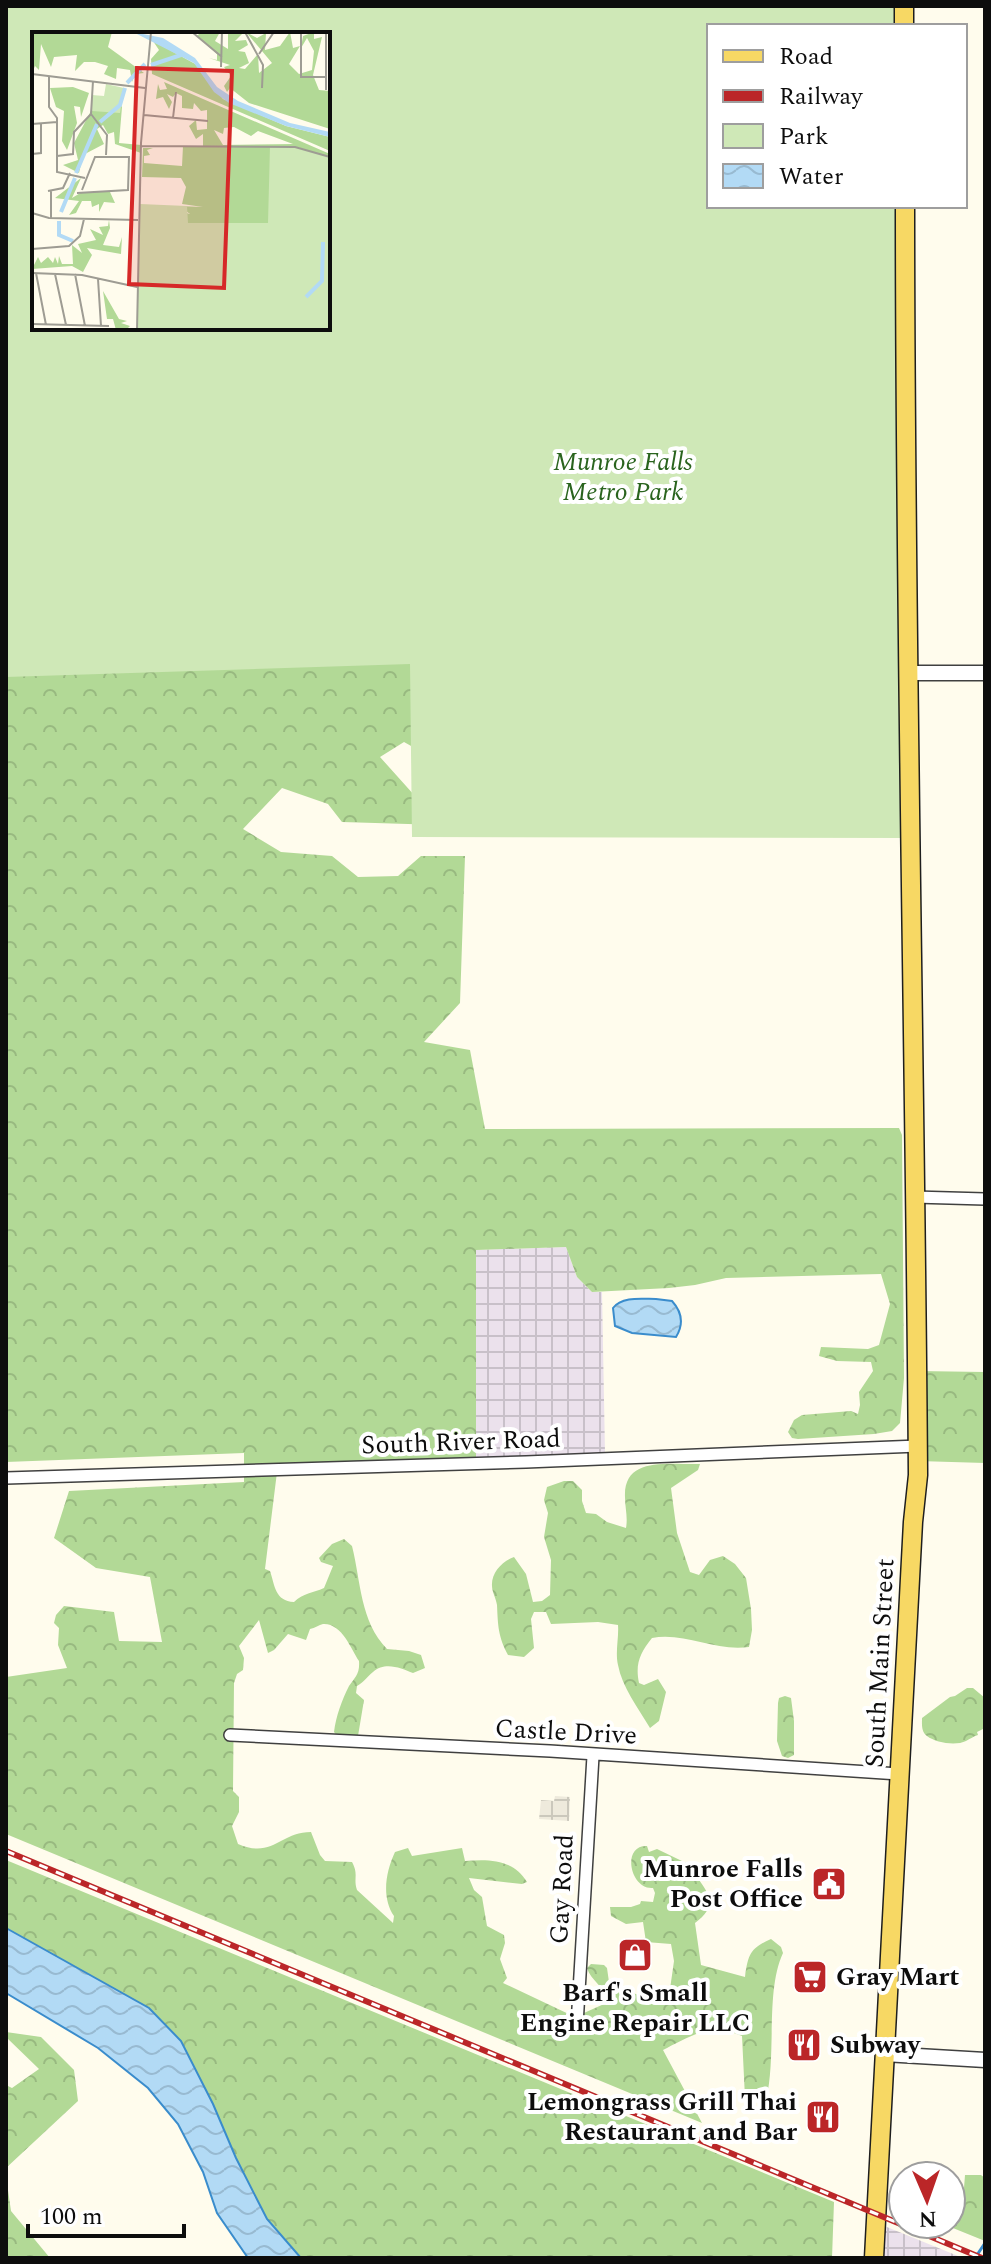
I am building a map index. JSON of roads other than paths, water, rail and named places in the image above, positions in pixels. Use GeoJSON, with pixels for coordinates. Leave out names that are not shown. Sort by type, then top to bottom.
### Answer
{"type":"FeatureCollection","features":[{"type":"Feature","properties":{"kind":"main road","name":"South Main Street"},"geometry":{"type":"LineString","coordinates":[[874,2258],[918,1475],[905,208]]}},
{"type":"Feature","properties":{"kind":"street"},"geometry":{"type":"LineString","coordinates":[[908,673],[985,673]]}},
{"type":"Feature","properties":{"kind":"street"},"geometry":{"type":"LineString","coordinates":[[914,1197],[985,1199]]}},
{"type":"Feature","properties":{"kind":"street","name":"South River Road"},"geometry":{"type":"LineString","coordinates":[[6,1478],[918,1446]]}},
{"type":"Feature","properties":{"kind":"street","name":"Castle Drive"},"geometry":{"type":"LineString","coordinates":[[230,1735],[550,1751],[899,1774]]}},
{"type":"Feature","properties":{"kind":"street","name":"Gay Road"},"geometry":{"type":"LineString","coordinates":[[577,2025],[593,1756]]}},
{"type":"Feature","properties":{"kind":"street"},"geometry":{"type":"LineString","coordinates":[[884,2054],[985,2060]]}},
{"type":"Feature","properties":{"kind":"water"},"geometry":{"type":"Polygon","coordinates":[[[633,1299],[672,1301],[678,1309],[681,1323],[676,1337],[632,1333],[615,1326],[613,1308],[617,1304],[633,1299]]]}},
{"type":"Feature","properties":{"kind":"water"},"geometry":{"type":"Polygon","coordinates":[[[6,1928],[149,2008],[181,2041],[267,2219],[301,2258],[248,2258],[217,2213],[203,2172],[178,2124],[148,2088],[98,2048],[6,1993],[6,1928]]]}},
{"type":"Feature","properties":{"kind":"waterway"},"geometry":{"type":"LineString","coordinates":[[975,2258],[985,2243]]}},
{"type":"Feature","properties":{"kind":"railway"},"geometry":{"type":"LineString","coordinates":[[6,1851],[982,2258]]}},
{"type":"Feature","properties":{"kind":"place","name":"Munroe Falls Post Office"},"geometry":{"type":"Point","coordinates":[829,1884]}},
{"type":"Feature","properties":{"kind":"place","name":"Barf's Small Engine Repair LLC"},"geometry":{"type":"Point","coordinates":[635,1955]}},
{"type":"Feature","properties":{"kind":"place","name":"Gray Mart"},"geometry":{"type":"Point","coordinates":[810,1977]}},
{"type":"Feature","properties":{"kind":"place","name":"Subway"},"geometry":{"type":"Point","coordinates":[804,2045]}},
{"type":"Feature","properties":{"kind":"place","name":"Lemongrass Grill Thai Restaurant and Bar"},"geometry":{"type":"Point","coordinates":[823,2117]}},
{"type":"Feature","properties":{"kind":"park label","name":"Munroe Falls Metro Park"},"geometry":{"type":"Point","coordinates":[623,477]}}]}
